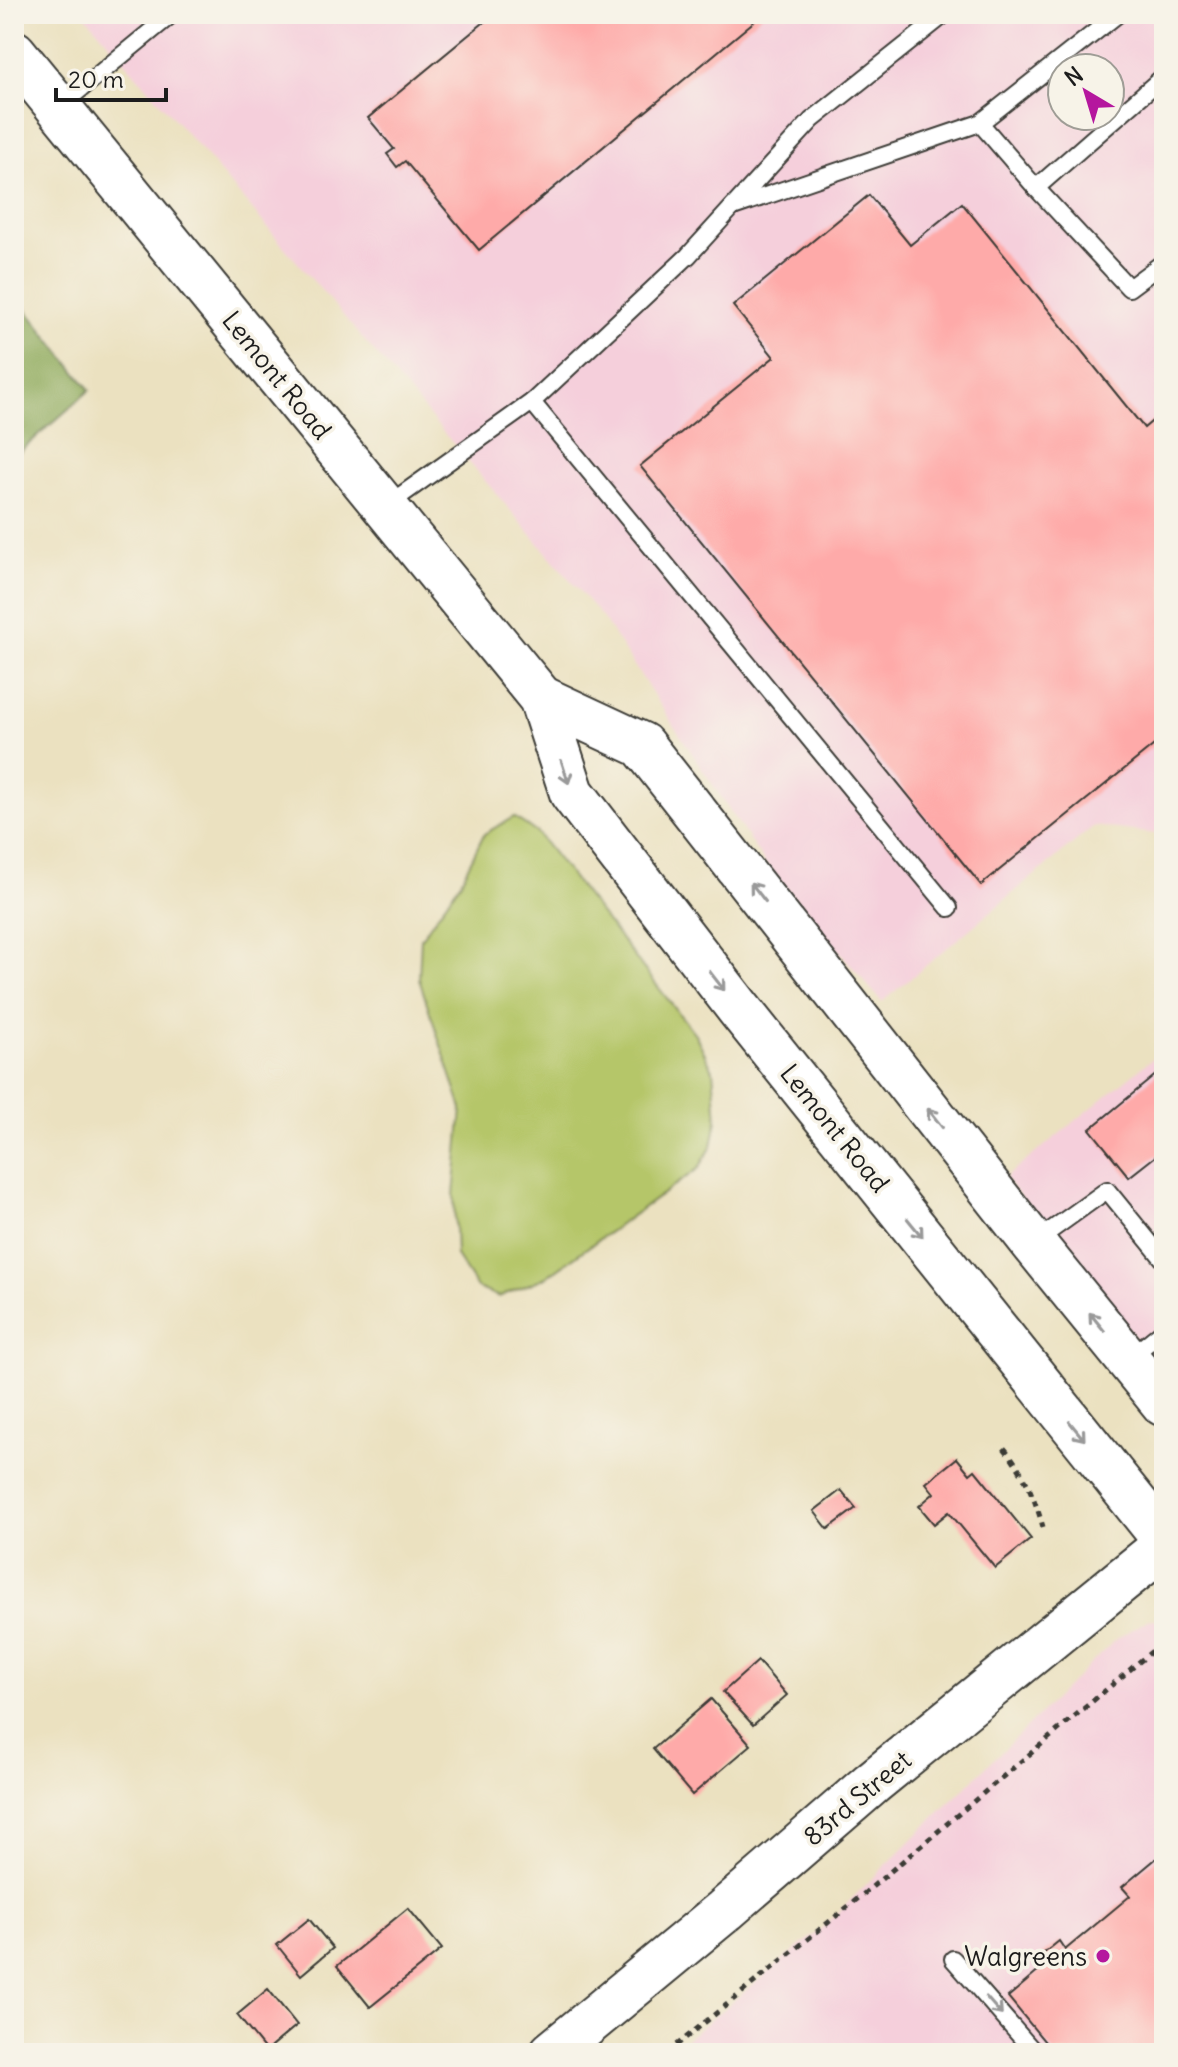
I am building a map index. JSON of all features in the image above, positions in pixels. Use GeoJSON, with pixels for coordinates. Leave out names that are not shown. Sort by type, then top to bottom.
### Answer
{"type":"FeatureCollection","features":[{"type":"Feature","properties":{"kind":"main road","name":"Lemont Road"},"geometry":{"type":"LineString","coordinates":[[14,53],[541,698],[572,793],[739,1009],[1164,1539]]}},
{"type":"Feature","properties":{"kind":"main road","name":"Lemont Road"},"geometry":{"type":"LineString","coordinates":[[541,698],[642,745],[1033,1243],[1164,1404]]}},
{"type":"Feature","properties":{"kind":"main road","name":"83rd Street"},"geometry":{"type":"LineString","coordinates":[[552,2053],[872,1783],[1164,1546]]}},
{"type":"Feature","properties":{"kind":"lane"},"geometry":{"type":"LineString","coordinates":[[58,107],[172,14]]}},
{"type":"Feature","properties":{"kind":"lane"},"geometry":{"type":"LineString","coordinates":[[385,507],[532,402],[688,256],[812,120],[945,14]]}},
{"type":"Feature","properties":{"kind":"lane"},"geometry":{"type":"LineString","coordinates":[[732,208],[980,123],[1118,14]]}},
{"type":"Feature","properties":{"kind":"lane"},"geometry":{"type":"LineString","coordinates":[[1036,188],[1164,76]]}},
{"type":"Feature","properties":{"kind":"lane"},"geometry":{"type":"LineString","coordinates":[[980,123],[1129,288],[1164,262]]}},
{"type":"Feature","properties":{"kind":"lane"},"geometry":{"type":"LineString","coordinates":[[532,402],[949,908]]}},
{"type":"Feature","properties":{"kind":"lane"},"geometry":{"type":"LineString","coordinates":[[1033,1243],[1107,1190],[1164,1260]]}},
{"type":"Feature","properties":{"kind":"lane"},"geometry":{"type":"LineString","coordinates":[[1127,1359],[1164,1330]]}},
{"type":"Feature","properties":{"kind":"lane"},"geometry":{"type":"LineString","coordinates":[[953,1959],[1035,2053]]}},
{"type":"Feature","properties":{"kind":"path"},"geometry":{"type":"LineString","coordinates":[[1004,1448],[1012,1456],[1032,1492],[1043,1527]]}},
{"type":"Feature","properties":{"kind":"path"},"geometry":{"type":"LineString","coordinates":[[667,2053],[818,1932],[1164,1641]]}},
{"type":"Feature","properties":{"kind":"shaded area"},"geometry":{"type":"Polygon","coordinates":[[[84,14],[1164,14],[1164,835],[1094,826],[882,1002],[766,865],[602,617],[84,14]]]}},
{"type":"Feature","properties":{"kind":"shaded area"},"geometry":{"type":"Polygon","coordinates":[[[1164,1049],[1164,1373],[1005,1178],[1164,1049]]]}},
{"type":"Feature","properties":{"kind":"shaded area"},"geometry":{"type":"Polygon","coordinates":[[[1164,1618],[1164,2053],[669,2053],[818,1932],[1116,1639],[1148,1620],[1164,1618]]]}},
{"type":"Feature","properties":{"kind":"green space"},"geometry":{"type":"Polygon","coordinates":[[[14,294],[90,390],[14,457],[14,294]]]}},
{"type":"Feature","properties":{"kind":"green space"},"geometry":{"type":"Polygon","coordinates":[[[514,817],[537,833],[695,1034],[713,1070],[717,1120],[712,1146],[699,1168],[546,1277],[499,1297],[477,1288],[456,1256],[454,1195],[462,1109],[419,979],[421,938],[460,883],[484,834],[514,817]]]}},
{"type":"Feature","properties":{"kind":"building"},"geometry":{"type":"Polygon","coordinates":[[[494,14],[763,14],[479,250],[405,161],[397,167],[387,154],[394,149],[368,118],[494,14]]]}},
{"type":"Feature","properties":{"kind":"building"},"geometry":{"type":"Polygon","coordinates":[[[869,195],[910,245],[962,203],[1144,428],[1164,411],[1164,737],[981,885],[640,466],[774,357],[733,306],[869,195]]]}},
{"type":"Feature","properties":{"kind":"building"},"geometry":{"type":"Polygon","coordinates":[[[1164,1068],[1164,1163],[1157,1155],[1129,1177],[1090,1129],[1164,1068]]]}},
{"type":"Feature","properties":{"kind":"building"},"geometry":{"type":"Polygon","coordinates":[[[957,1458],[970,1474],[975,1470],[1031,1539],[995,1568],[949,1512],[934,1524],[919,1506],[934,1493],[926,1483],[957,1458]]]}},
{"type":"Feature","properties":{"kind":"building"},"geometry":{"type":"Polygon","coordinates":[[[841,1490],[856,1508],[828,1529],[814,1511],[841,1490]]]}},
{"type":"Feature","properties":{"kind":"building"},"geometry":{"type":"Polygon","coordinates":[[[758,1661],[787,1695],[753,1725],[723,1692],[758,1661]]]}},
{"type":"Feature","properties":{"kind":"building"},"geometry":{"type":"Polygon","coordinates":[[[711,1699],[751,1745],[692,1795],[653,1749],[711,1699]]]}},
{"type":"Feature","properties":{"kind":"building","name":"Walgreens"},"geometry":{"type":"Polygon","coordinates":[[[1158,1857],[1164,1864],[1164,2053],[1054,2053],[1008,1997],[1040,1970],[1033,1962],[1059,1941],[1065,1950],[1130,1896],[1122,1887],[1158,1857]]]}},
{"type":"Feature","properties":{"kind":"building"},"geometry":{"type":"Polygon","coordinates":[[[408,1908],[442,1949],[370,2007],[337,1966],[408,1908]]]}},
{"type":"Feature","properties":{"kind":"building"},"geometry":{"type":"Polygon","coordinates":[[[309,1919],[333,1948],[301,1975],[277,1945],[309,1919]]]}},
{"type":"Feature","properties":{"kind":"building"},"geometry":{"type":"Polygon","coordinates":[[[268,1989],[297,2025],[266,2051],[237,2015],[268,1989]]]}},
{"type":"Feature","properties":{"kind":"place","name":"Walgreens"},"geometry":{"type":"Point","coordinates":[1103,1956]}}]}
